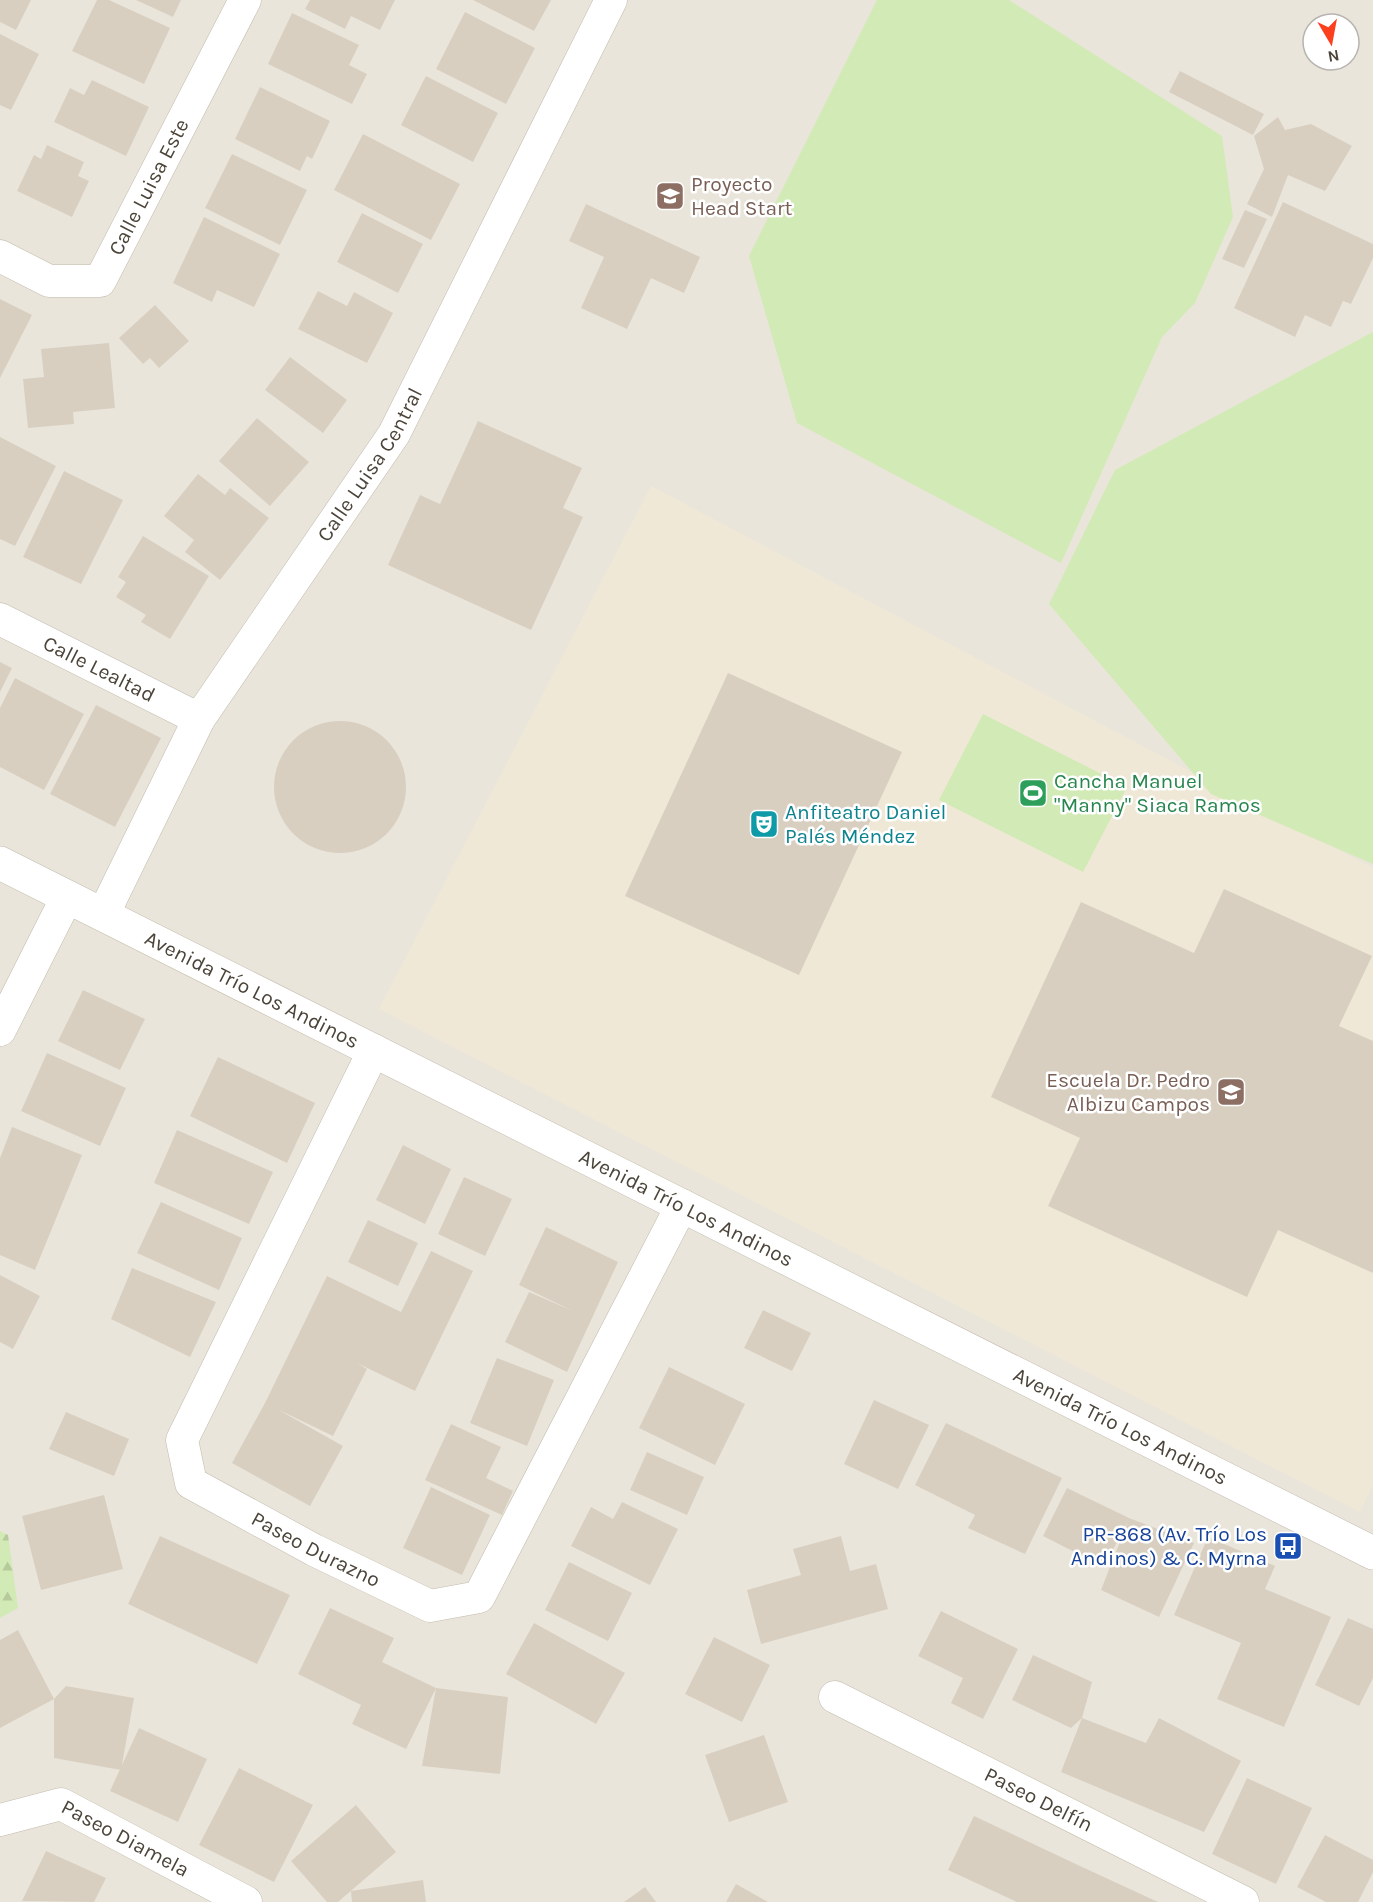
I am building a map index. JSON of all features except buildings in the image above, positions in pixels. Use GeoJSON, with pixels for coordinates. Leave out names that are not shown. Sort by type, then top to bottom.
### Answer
{"type":"FeatureCollection","features":[{"type":"Feature","properties":{"kind":"street","name":"Calle Luisa Este"},"geometry":{"type":"LineString","coordinates":[[0,256],[49,280],[100,281],[245,0]]}},
{"type":"Feature","properties":{"kind":"street","name":"Calle Luisa Central"},"geometry":{"type":"LineString","coordinates":[[103,915],[199,718],[394,434],[611,0]]}},
{"type":"Feature","properties":{"kind":"street","name":"Calle Lealtad"},"geometry":{"type":"LineString","coordinates":[[0,619],[199,718]]}},
{"type":"Feature","properties":{"kind":"street","name":"Avenida Trío Los Andinos"},"geometry":{"type":"LineString","coordinates":[[0,863],[1373,1553]]}},
{"type":"Feature","properties":{"kind":"street"},"geometry":{"type":"LineString","coordinates":[[0,1030],[67,897]]}},
{"type":"Feature","properties":{"kind":"street","name":"Paseo Durazno"},"geometry":{"type":"LineString","coordinates":[[374,1050],[182,1440],[191,1483],[314,1550],[430,1606],[479,1597],[682,1205]]}},
{"type":"Feature","properties":{"kind":"street","name":"Paseo Delfín"},"geometry":{"type":"LineString","coordinates":[[835,1697],[1243,1902]]}},
{"type":"Feature","properties":{"kind":"street","name":"Paseo Diamela"},"geometry":{"type":"LineString","coordinates":[[0,1820],[61,1804],[246,1902]]}},
{"type":"Feature","properties":{"kind":"shaded area"},"geometry":{"type":"Polygon","coordinates":[[[0,0],[1373,0],[1373,1902],[0,1902],[0,0]]]}},
{"type":"Feature","properties":{"kind":"shaded area"},"geometry":{"type":"Polygon","coordinates":[[[651,486],[1373,868],[1373,1485],[1360,1512],[379,1009],[651,486]]]}},
{"type":"Feature","properties":{"kind":"green space"},"geometry":{"type":"Polygon","coordinates":[[[877,0],[1009,0],[1222,136],[1233,217],[1195,303],[1162,337],[1061,563],[797,423],[749,256],[877,0]]]}},
{"type":"Feature","properties":{"kind":"green space"},"geometry":{"type":"Polygon","coordinates":[[[1373,332],[1373,864],[1211,794],[1049,604],[1115,470],[1373,332]]]}},
{"type":"Feature","properties":{"kind":"green space","name":"Cancha Manuel \"Manny\" Siaca Ramos"},"geometry":{"type":"Polygon","coordinates":[[[983,714],[1127,787],[1083,872],[939,800],[983,714]]]}},
{"type":"Feature","properties":{"kind":"green space"},"geometry":{"type":"Polygon","coordinates":[[[0,1531],[8,1535],[18,1608],[0,1618],[0,1531]]]}},
{"type":"Feature","properties":{"kind":"place","name":"Proyecto Head Start"},"geometry":{"type":"Point","coordinates":[670,196]}},
{"type":"Feature","properties":{"kind":"place","name":"Cancha Manuel \"Manny\" Siaca Ramos"},"geometry":{"type":"Point","coordinates":[1033,793]}},
{"type":"Feature","properties":{"kind":"place","name":"Anfiteatro Daniel Palés Méndez"},"geometry":{"type":"Point","coordinates":[764,824]}},
{"type":"Feature","properties":{"kind":"place","name":"Escuela Dr. Pedro Albizu Campos"},"geometry":{"type":"Point","coordinates":[1231,1092]}},
{"type":"Feature","properties":{"kind":"place","name":"PR-868 (Av. Trío Los Andinos) & C. Myrna"},"geometry":{"type":"Point","coordinates":[1288,1546]}}]}
